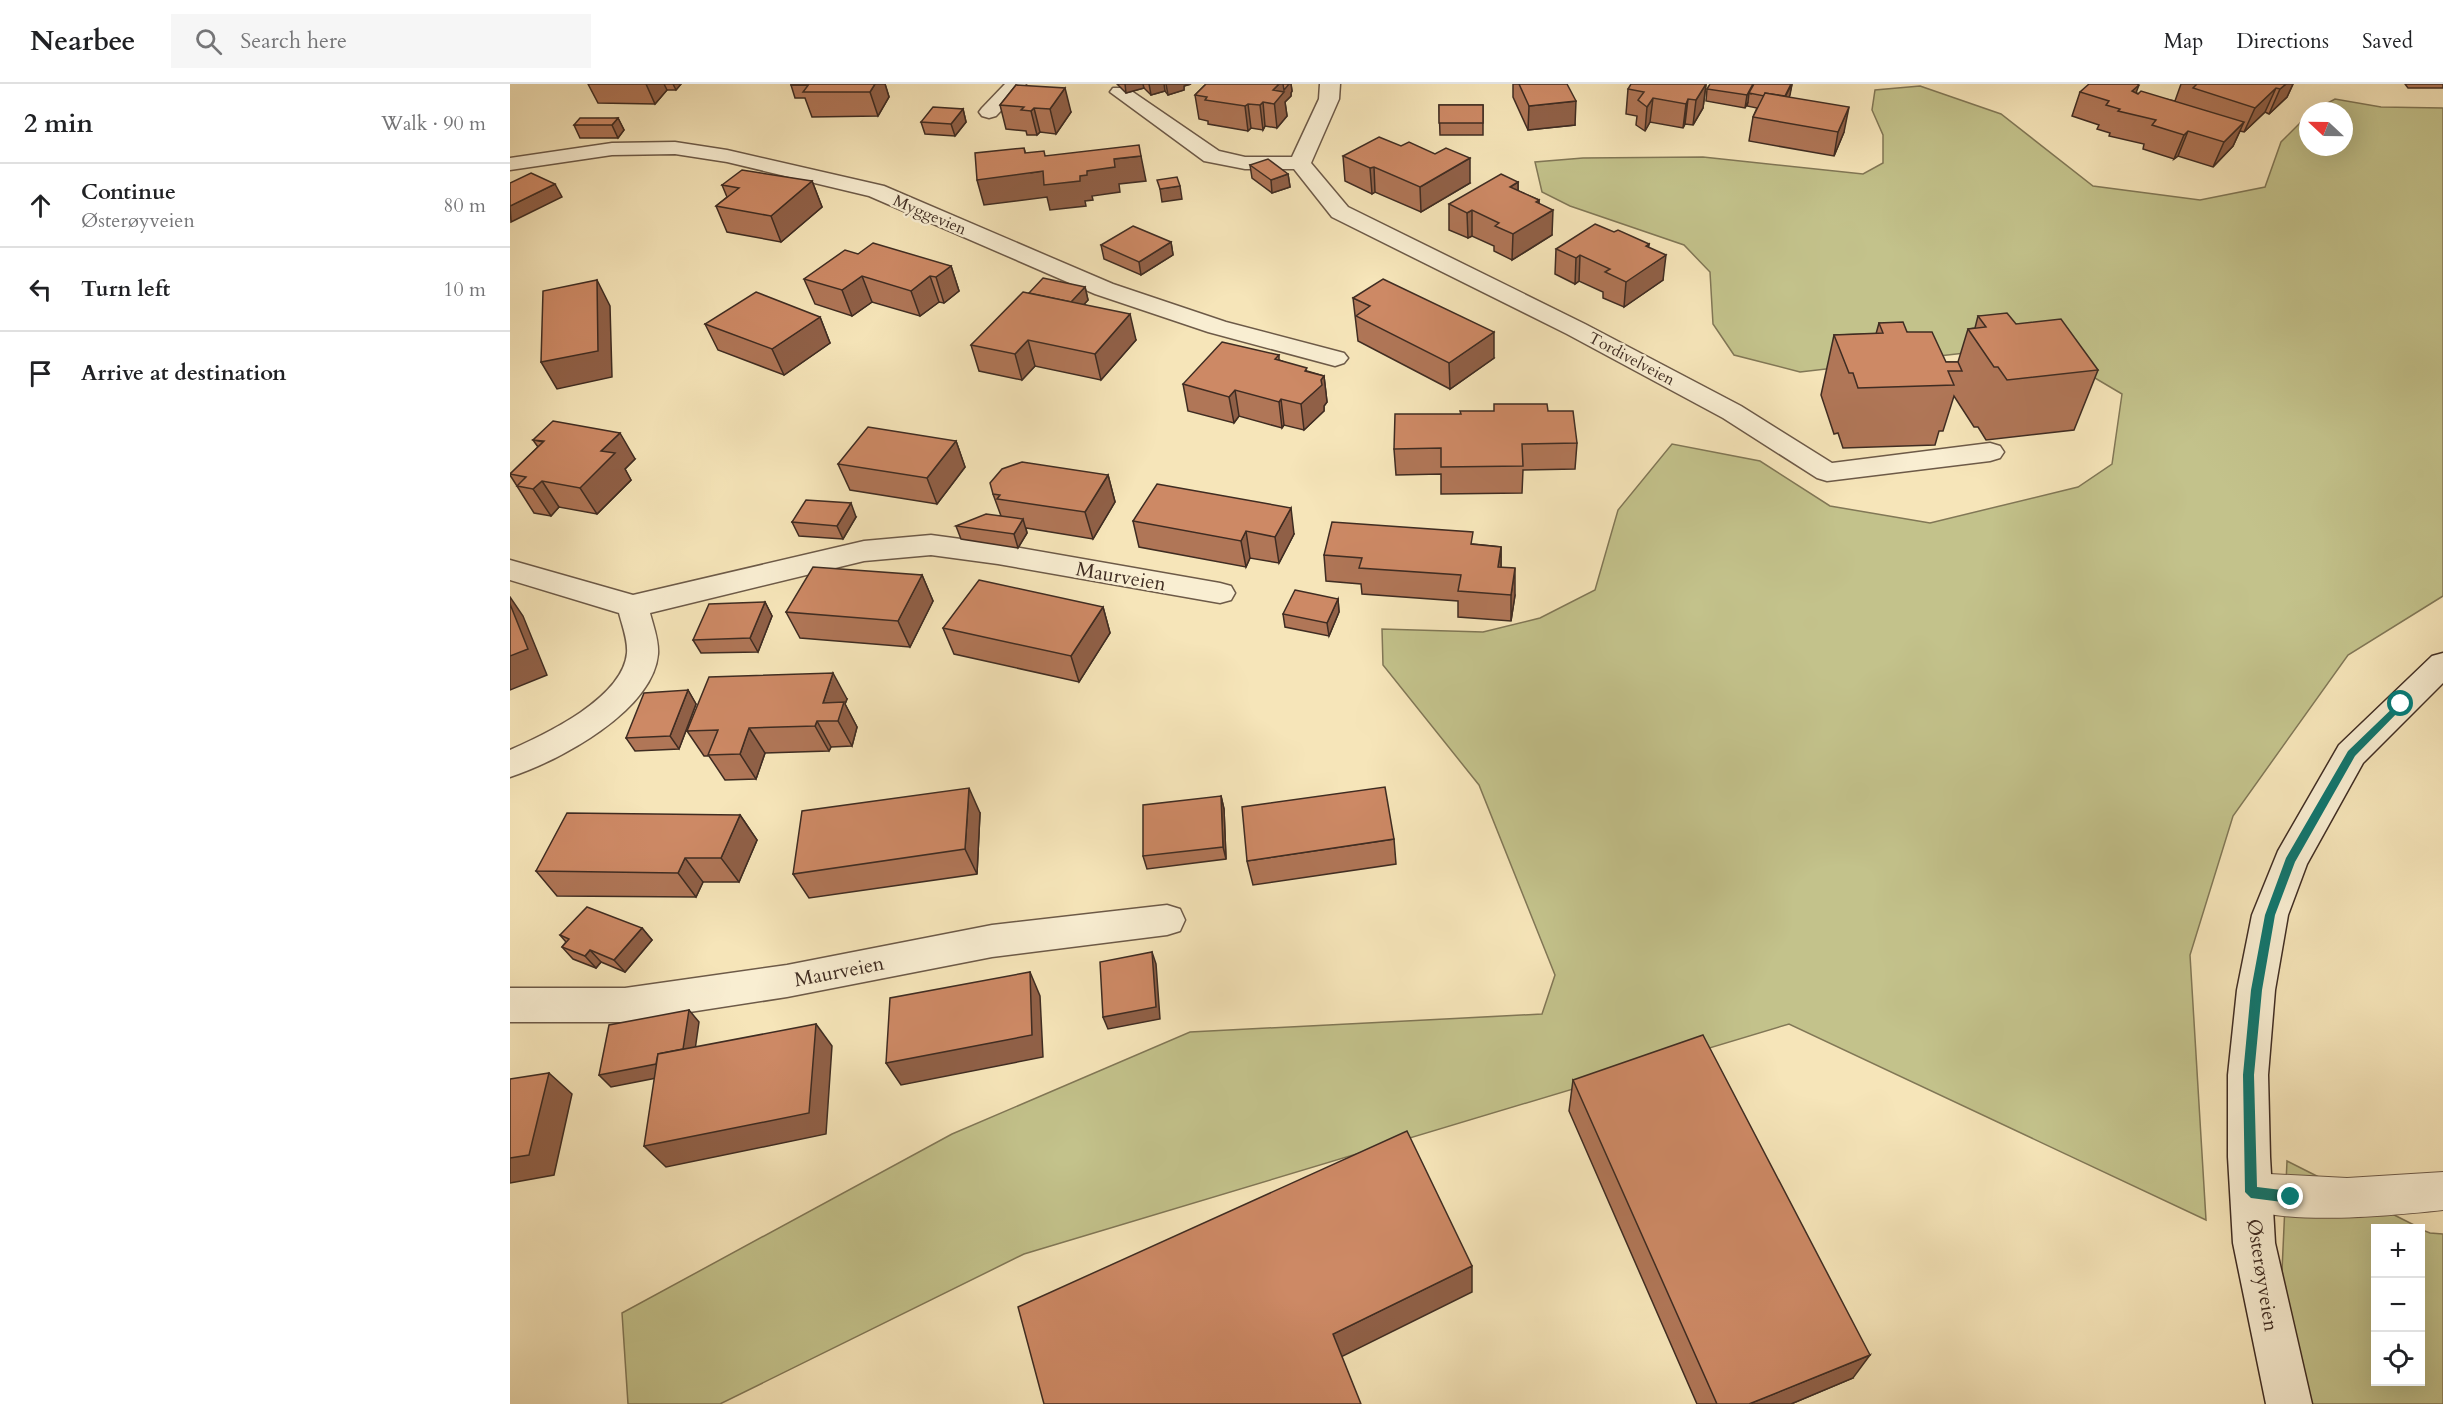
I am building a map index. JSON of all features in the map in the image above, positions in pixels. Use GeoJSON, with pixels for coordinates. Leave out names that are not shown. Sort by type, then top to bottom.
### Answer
{"type":"FeatureCollection","features":[{"type":"Feature","properties":{"kind":"street"},"geometry":{"type":"LineString","coordinates":[[989,112],[1016,84]]}},
{"type":"Feature","properties":{"kind":"street"},"geometry":{"type":"LineString","coordinates":[[1120,92],[1212,156],[1245,164],[1300,163],[1329,99],[1330,84]]}},
{"type":"Feature","properties":{"kind":"street","name":"Myggevien"},"geometry":{"type":"LineString","coordinates":[[510,164],[612,149],[675,148],[727,156],[853,185],[876,191],[1104,289],[1217,327],[1335,358]]}},
{"type":"Feature","properties":{"kind":"street","name":"Tordivelveien"},"geometry":{"type":"LineString","coordinates":[[1300,163],[1340,212],[1576,329],[1680,384],[1732,412],[1827,472],[1990,452]]}},
{"type":"Feature","properties":{"kind":"street","name":"Maurveien"},"geometry":{"type":"LineString","coordinates":[[510,570],[633,606],[864,551],[931,544],[1220,593]]}},
{"type":"Feature","properties":{"kind":"street"},"geometry":{"type":"LineString","coordinates":[[510,764],[593,720],[629,688],[642,655],[633,606]]}},
{"type":"Feature","properties":{"kind":"street","name":"Østerøyveien"},"geometry":{"type":"LineString","coordinates":[[2289,1404],[2254,1243],[2248,1075],[2256,990],[2274,904],[2290,861],[2351,754],[2443,664]]}},
{"type":"Feature","properties":{"kind":"street","name":"Maurveien"},"geometry":{"type":"LineString","coordinates":[[510,1005],[625,1005],[787,981],[992,940],[1167,920]]}},
{"type":"Feature","properties":{"kind":"lane"},"geometry":{"type":"LineString","coordinates":[[2251,1192],[2291,1197],[2331,1198],[2443,1191]]}},
{"type":"Feature","properties":{"kind":"shaded area"},"geometry":{"type":"Polygon","coordinates":[[[1920,86],[2001,114],[2093,186],[2200,200],[2265,187],[2281,142],[2299,124],[2299,156],[2353,156],[2353,102],[2381,107],[2443,108],[2443,596],[2348,655],[2233,816],[2190,955],[2206,1220],[1789,1024],[1024,1254],[720,1404],[628,1404],[622,1313],[952,1134],[1190,1032],[1542,1014],[1555,975],[1479,785],[1383,665],[1382,629],[1483,632],[1540,618],[1595,590],[1618,510],[1672,444],[1760,461],[1830,506],[1930,523],[2078,487],[2112,464],[2122,394],[2073,365],[1965,353],[1800,372],[1734,355],[1713,324],[1710,272],[1684,245],[1570,206],[1542,192],[1535,162],[1583,158],[1703,157],[1863,174],[1883,163],[1883,135],[1872,110],[1875,90],[1920,86]]]}},
{"type":"Feature","properties":{"kind":"shaded area"},"geometry":{"type":"Polygon","coordinates":[[[2335,99],[2352,102],[2330,102],[2335,99]]]}},
{"type":"Feature","properties":{"kind":"shaded area"},"geometry":{"type":"Polygon","coordinates":[[[2287,1161],[2412,1224],[2371,1224],[2371,1386],[2425,1386],[2425,1231],[2443,1234],[2443,1404],[2311,1404],[2281,1293],[2287,1161]]]}},
{"type":"Feature","properties":{"kind":"building"},"geometry":{"type":"Polygon","coordinates":[[[809,84],[875,84],[870,92],[803,92],[809,84]]]}},
{"type":"Feature","properties":{"kind":"building"},"geometry":{"type":"Polygon","coordinates":[[[1206,84],[1279,84],[1273,90],[1284,92],[1274,104],[1263,102],[1260,105],[1245,106],[1205,100],[1207,97],[1195,95],[1206,84]]]}},
{"type":"Feature","properties":{"kind":"building"},"geometry":{"type":"Polygon","coordinates":[[[1519,84],[1567,84],[1576,101],[1529,106],[1519,84]]]}},
{"type":"Feature","properties":{"kind":"building"},"geometry":{"type":"Polygon","coordinates":[[[1631,84],[1706,84],[1696,100],[1688,99],[1686,104],[1653,98],[1647,107],[1638,100],[1644,92],[1628,89],[1631,84]]]}},
{"type":"Feature","properties":{"kind":"building"},"geometry":{"type":"Polygon","coordinates":[[[1710,84],[1753,84],[1747,95],[1707,89],[1710,84]]]}},
{"type":"Feature","properties":{"kind":"building"},"geometry":{"type":"Polygon","coordinates":[[[1754,84],[1791,84],[1785,96],[1765,93],[1764,96],[1749,93],[1754,84]]]}},
{"type":"Feature","properties":{"kind":"building"},"geometry":{"type":"Polygon","coordinates":[[[2089,84],[2137,84],[2139,85],[2132,91],[2138,94],[2141,91],[2244,122],[2224,142],[2188,131],[2184,135],[2152,125],[2156,120],[2118,111],[2120,109],[2106,105],[2109,101],[2080,92],[2089,84]]]}},
{"type":"Feature","properties":{"kind":"building"},"geometry":{"type":"Polygon","coordinates":[[[2197,84],[2286,84],[2280,89],[2276,88],[2255,108],[2193,88],[2197,84]]]}},
{"type":"Feature","properties":{"kind":"building"},"geometry":{"type":"Polygon","coordinates":[[[1016,85],[1065,88],[1050,109],[1034,108],[1031,111],[1021,110],[1024,107],[1000,105],[1016,85]]]}},
{"type":"Feature","properties":{"kind":"building"},"geometry":{"type":"Polygon","coordinates":[[[1765,93],[1849,107],[1838,132],[1753,117],[1765,93]]]}},
{"type":"Feature","properties":{"kind":"building"},"geometry":{"type":"Polygon","coordinates":[[[1439,105],[1483,105],[1483,123],[1439,123],[1439,105]]]}},
{"type":"Feature","properties":{"kind":"building"},"geometry":{"type":"Polygon","coordinates":[[[933,107],[963,109],[951,124],[921,122],[933,107]]]}},
{"type":"Feature","properties":{"kind":"building"},"geometry":{"type":"Polygon","coordinates":[[[580,118],[618,118],[612,125],[574,125],[580,118]]]}},
{"type":"Feature","properties":{"kind":"building"},"geometry":{"type":"Polygon","coordinates":[[[1379,137],[1401,146],[1409,142],[1435,154],[1446,148],[1470,158],[1420,187],[1343,156],[1379,137]]]}},
{"type":"Feature","properties":{"kind":"building"},"geometry":{"type":"Polygon","coordinates":[[[1139,145],[1141,156],[1114,159],[1115,167],[1087,171],[1087,175],[1080,176],[1080,181],[1044,185],[1043,171],[977,180],[975,153],[1024,148],[1025,153],[1044,151],[1045,156],[1139,145]]]}},
{"type":"Feature","properties":{"kind":"building"},"geometry":{"type":"Polygon","coordinates":[[[1268,159],[1288,174],[1271,180],[1250,165],[1268,159]]]}},
{"type":"Feature","properties":{"kind":"building"},"geometry":{"type":"Polygon","coordinates":[[[742,170],[812,181],[771,216],[716,206],[739,188],[722,185],[742,170]]]}},
{"type":"Feature","properties":{"kind":"building"},"geometry":{"type":"Polygon","coordinates":[[[531,173],[555,184],[510,206],[510,183],[531,173]]]}},
{"type":"Feature","properties":{"kind":"building"},"geometry":{"type":"Polygon","coordinates":[[[1501,174],[1518,182],[1510,187],[1539,200],[1536,202],[1553,210],[1513,234],[1495,226],[1499,223],[1472,210],[1467,213],[1449,204],[1501,174]]]}},
{"type":"Feature","properties":{"kind":"building"},"geometry":{"type":"Polygon","coordinates":[[[1177,177],[1180,186],[1160,189],[1157,180],[1177,177]]]}},
{"type":"Feature","properties":{"kind":"building"},"geometry":{"type":"Polygon","coordinates":[[[1595,224],[1614,232],[1618,230],[1649,244],[1646,246],[1666,255],[1626,282],[1605,272],[1610,269],[1580,255],[1576,258],[1556,249],[1595,224]]]}},
{"type":"Feature","properties":{"kind":"building"},"geometry":{"type":"Polygon","coordinates":[[[1133,226],[1171,242],[1139,262],[1101,245],[1133,226]]]}},
{"type":"Feature","properties":{"kind":"building"},"geometry":{"type":"Polygon","coordinates":[[[873,243],[951,266],[936,277],[930,276],[911,291],[862,276],[842,290],[804,279],[845,250],[858,254],[873,243]]]}},
{"type":"Feature","properties":{"kind":"building"},"geometry":{"type":"Polygon","coordinates":[[[1043,278],[1085,287],[1071,302],[1029,293],[1043,278]]]}},
{"type":"Feature","properties":{"kind":"building"},"geometry":{"type":"Polygon","coordinates":[[[1383,279],[1494,332],[1449,363],[1356,316],[1370,306],[1353,298],[1383,279]]]}},
{"type":"Feature","properties":{"kind":"building"},"geometry":{"type":"Polygon","coordinates":[[[597,280],[598,351],[541,362],[543,291],[597,280]]]}},
{"type":"Feature","properties":{"kind":"building"},"geometry":{"type":"Polygon","coordinates":[[[756,292],[820,317],[772,349],[705,324],[756,292]]]}},
{"type":"Feature","properties":{"kind":"building"},"geometry":{"type":"Polygon","coordinates":[[[1023,292],[1130,314],[1095,354],[1028,340],[1015,354],[971,345],[1023,292]]]}},
{"type":"Feature","properties":{"kind":"building"},"geometry":{"type":"Polygon","coordinates":[[[2007,313],[2016,324],[2061,319],[2098,370],[2007,380],[1998,367],[1994,367],[1968,329],[1986,327],[1978,316],[2007,313]]]}},
{"type":"Feature","properties":{"kind":"building"},"geometry":{"type":"Polygon","coordinates":[[[1903,322],[1907,332],[1932,332],[1946,362],[1958,362],[1962,371],[1948,371],[1954,385],[1858,388],[1853,373],[1849,373],[1834,335],[1883,333],[1879,323],[1903,322]]]}},
{"type":"Feature","properties":{"kind":"building"},"geometry":{"type":"Polygon","coordinates":[[[1222,342],[1279,355],[1275,359],[1307,368],[1305,371],[1324,376],[1321,380],[1322,385],[1301,404],[1281,399],[1279,402],[1235,390],[1229,397],[1183,384],[1222,342]]]}},
{"type":"Feature","properties":{"kind":"building"},"geometry":{"type":"Polygon","coordinates":[[[1494,404],[1547,404],[1548,411],[1573,411],[1577,443],[1522,444],[1523,466],[1441,467],[1441,448],[1394,449],[1395,414],[1461,414],[1460,411],[1494,411],[1494,404]]]}},
{"type":"Feature","properties":{"kind":"building"},"geometry":{"type":"Polygon","coordinates":[[[553,421],[620,433],[601,451],[615,453],[580,488],[542,481],[533,489],[517,486],[526,477],[510,474],[544,441],[533,440],[553,421]]]}},
{"type":"Feature","properties":{"kind":"building"},"geometry":{"type":"Polygon","coordinates":[[[868,427],[956,441],[927,478],[838,464],[868,427]]]}},
{"type":"Feature","properties":{"kind":"building"},"geometry":{"type":"Polygon","coordinates":[[[1022,462],[1108,475],[1085,512],[997,499],[1000,495],[993,494],[990,483],[1002,469],[1022,462]]]}},
{"type":"Feature","properties":{"kind":"building"},"geometry":{"type":"Polygon","coordinates":[[[1157,484],[1291,508],[1275,537],[1246,531],[1241,541],[1133,521],[1157,484]]]}},
{"type":"Feature","properties":{"kind":"building"},"geometry":{"type":"Polygon","coordinates":[[[806,500],[851,503],[837,526],[792,522],[806,500]]]}},
{"type":"Feature","properties":{"kind":"building"},"geometry":{"type":"Polygon","coordinates":[[[986,514],[1023,519],[1014,534],[956,526],[986,514]]]}},
{"type":"Feature","properties":{"kind":"building"},"geometry":{"type":"Polygon","coordinates":[[[1332,522],[1473,532],[1471,544],[1501,547],[1498,567],[1515,568],[1511,595],[1458,591],[1461,575],[1359,568],[1362,558],[1324,555],[1332,522]]]}},
{"type":"Feature","properties":{"kind":"building"},"geometry":{"type":"Polygon","coordinates":[[[813,567],[922,575],[898,621],[786,612],[813,567]]]}},
{"type":"Feature","properties":{"kind":"building"},"geometry":{"type":"Polygon","coordinates":[[[979,580],[1103,607],[1071,656],[943,628],[979,580]]]}},
{"type":"Feature","properties":{"kind":"building"},"geometry":{"type":"Polygon","coordinates":[[[1295,590],[1338,599],[1327,623],[1283,614],[1295,590]]]}},
{"type":"Feature","properties":{"kind":"building"},"geometry":{"type":"Polygon","coordinates":[[[765,602],[750,638],[693,640],[709,604],[765,602]]]}},
{"type":"Feature","properties":{"kind":"building"},"geometry":{"type":"Polygon","coordinates":[[[510,604],[528,649],[510,656],[510,604]]]}},
{"type":"Feature","properties":{"kind":"building"},"geometry":{"type":"Polygon","coordinates":[[[833,673],[823,703],[844,702],[838,721],[817,721],[815,726],[749,728],[740,754],[708,755],[718,730],[687,731],[709,677],[833,673]]]}},
{"type":"Feature","properties":{"kind":"building"},"geometry":{"type":"Polygon","coordinates":[[[688,690],[670,736],[626,738],[644,693],[688,690]]]}},
{"type":"Feature","properties":{"kind":"building"},"geometry":{"type":"Polygon","coordinates":[[[1385,787],[1394,839],[1247,861],[1242,807],[1385,787]]]}},
{"type":"Feature","properties":{"kind":"building"},"geometry":{"type":"Polygon","coordinates":[[[969,788],[965,849],[793,874],[802,811],[969,788]]]}},
{"type":"Feature","properties":{"kind":"building"},"geometry":{"type":"Polygon","coordinates":[[[1221,796],[1223,847],[1143,856],[1143,805],[1221,796]]]}},
{"type":"Feature","properties":{"kind":"building"},"geometry":{"type":"Polygon","coordinates":[[[567,813],[740,815],[721,858],[685,858],[678,873],[536,871],[567,813]]]}},
{"type":"Feature","properties":{"kind":"building"},"geometry":{"type":"Polygon","coordinates":[[[587,907],[642,928],[614,960],[590,950],[585,956],[562,947],[569,939],[560,935],[587,907]]]}},
{"type":"Feature","properties":{"kind":"building"},"geometry":{"type":"Polygon","coordinates":[[[1152,952],[1156,1007],[1103,1017],[1100,962],[1152,952]]]}},
{"type":"Feature","properties":{"kind":"building"},"geometry":{"type":"Polygon","coordinates":[[[1030,972],[1032,1035],[886,1063],[890,998],[1030,972]]]}},
{"type":"Feature","properties":{"kind":"building"},"geometry":{"type":"Polygon","coordinates":[[[689,1010],[683,1049],[658,1054],[656,1064],[599,1075],[609,1025],[689,1010]]]}},
{"type":"Feature","properties":{"kind":"building"},"geometry":{"type":"Polygon","coordinates":[[[816,1024],[809,1113],[644,1146],[658,1054],[816,1024]]]}},
{"type":"Feature","properties":{"kind":"building"},"geometry":{"type":"Polygon","coordinates":[[[1703,1035],[1870,1355],[1749,1404],[1717,1404],[1573,1080],[1703,1035]]]}},
{"type":"Feature","properties":{"kind":"building"},"geometry":{"type":"Polygon","coordinates":[[[549,1073],[529,1155],[510,1158],[510,1079],[549,1073]]]}},
{"type":"Feature","properties":{"kind":"building"},"geometry":{"type":"Polygon","coordinates":[[[1407,1131],[1472,1266],[1333,1334],[1361,1404],[1044,1404],[1018,1307],[1407,1131]]]}},
{"type":"Feature","properties":{"kind":"route"},"geometry":{"type":"LineString","coordinates":[[2291,1197],[2251,1192],[2248,1075],[2256,990],[2270,915],[2290,861],[2319,806],[2351,754],[2401,704]]}}]}
